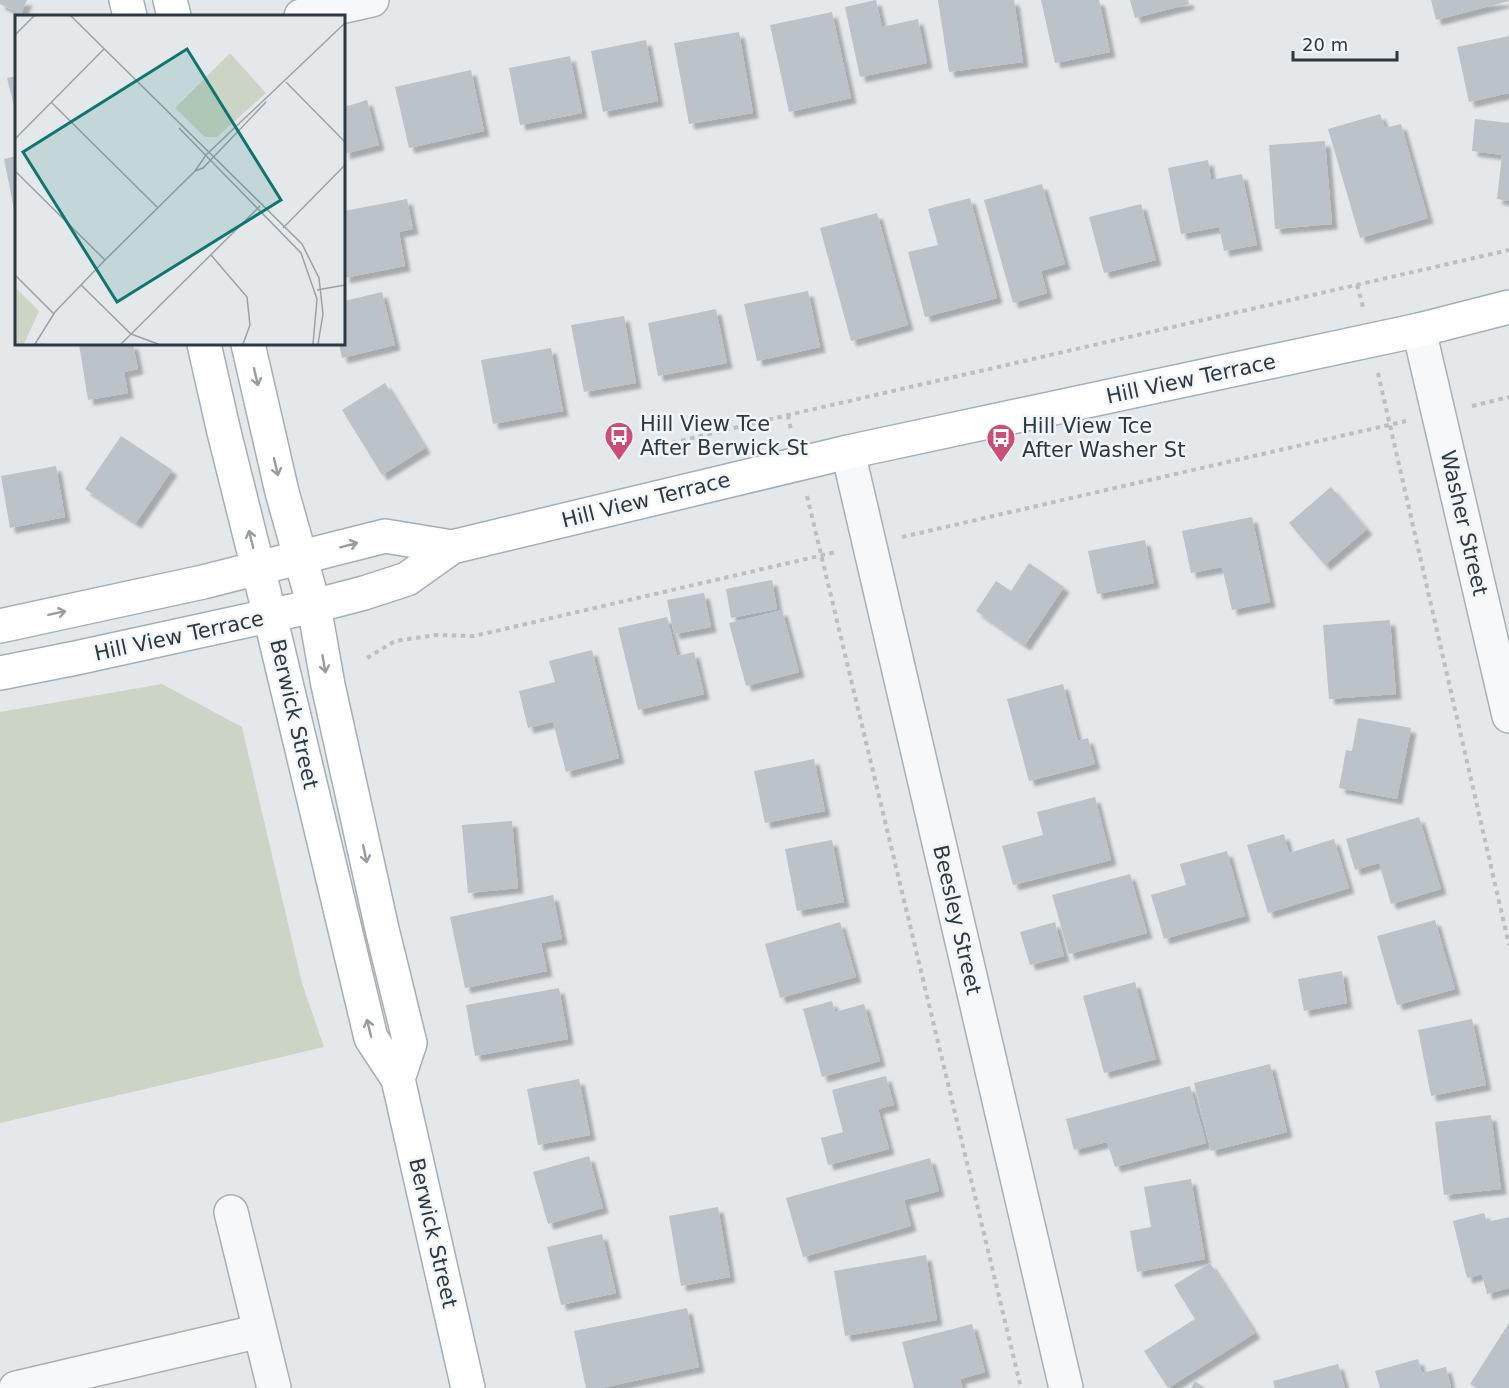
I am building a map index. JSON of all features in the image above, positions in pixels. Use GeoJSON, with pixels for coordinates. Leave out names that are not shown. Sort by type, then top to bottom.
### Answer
{"type":"FeatureCollection","features":[{"type":"Feature","properties":{"kind":"main road"},"geometry":{"type":"LineString","coordinates":[[126,0],[130,15]]}},
{"type":"Feature","properties":{"kind":"main road"},"geometry":{"type":"LineString","coordinates":[[170,0],[174,15]]}},
{"type":"Feature","properties":{"kind":"main road","name":"Hill View Terrace"},"geometry":{"type":"LineString","coordinates":[[0,673],[270,616],[364,593],[407,579],[452,547],[848,452],[1419,330],[1509,307]]}},
{"type":"Feature","properties":{"kind":"main road","name":"Berwick Street"},"geometry":{"type":"LineString","coordinates":[[204,345],[371,1038],[398,1079],[468,1388]]}},
{"type":"Feature","properties":{"kind":"main road","name":"Berwick Street"},"geometry":{"type":"LineString","coordinates":[[248,345],[282,492],[314,606],[328,685],[382,929],[410,1043],[398,1079]]}},
{"type":"Feature","properties":{"kind":"main road","name":"Hill View Terrace"},"geometry":{"type":"LineString","coordinates":[[0,626],[258,569],[386,536],[452,547]]}},
{"type":"Feature","properties":{"kind":"street"},"geometry":{"type":"LineString","coordinates":[[305,15],[372,0]]}},
{"type":"Feature","properties":{"kind":"street","name":"Washer Street"},"geometry":{"type":"LineString","coordinates":[[1419,330],[1509,716]]}},
{"type":"Feature","properties":{"kind":"street","name":"Beesley Street"},"geometry":{"type":"LineString","coordinates":[[848,452],[1066,1388]]}},
{"type":"Feature","properties":{"kind":"street"},"geometry":{"type":"LineString","coordinates":[[231,1212],[274,1388]]}},
{"type":"Feature","properties":{"kind":"street"},"geometry":{"type":"LineString","coordinates":[[16,1388],[260,1331]]}},
{"type":"Feature","properties":{"kind":"path"},"geometry":{"type":"LineString","coordinates":[[656,447],[1509,250]]}},
{"type":"Feature","properties":{"kind":"path"},"geometry":{"type":"LineString","coordinates":[[1358,285],[1509,945]]}},
{"type":"Feature","properties":{"kind":"path"},"geometry":{"type":"LineString","coordinates":[[367,658],[395,640],[436,635],[474,636],[1509,397]]}},
{"type":"Feature","properties":{"kind":"path"},"geometry":{"type":"LineString","coordinates":[[788,415],[1020,1388]]}},
{"type":"Feature","properties":{"kind":"green space"},"geometry":{"type":"Polygon","coordinates":[[[162,684],[242,727],[302,983],[324,1047],[0,1123],[0,712],[162,684]]]}},
{"type":"Feature","properties":{"kind":"building"},"geometry":{"type":"Polygon","coordinates":[[[0,0],[27,0],[21,14],[0,4],[0,0]]]}},
{"type":"Feature","properties":{"kind":"building"},"geometry":{"type":"Polygon","coordinates":[[[876,0],[882,27],[918,19],[927,63],[860,77],[845,7],[876,0]]]}},
{"type":"Feature","properties":{"kind":"building"},"geometry":{"type":"Polygon","coordinates":[[[938,0],[1014,0],[1023,62],[949,72],[938,0]]]}},
{"type":"Feature","properties":{"kind":"building"},"geometry":{"type":"Polygon","coordinates":[[[1041,0],[1099,0],[1110,52],[1055,63],[1041,0]]]}},
{"type":"Feature","properties":{"kind":"building"},"geometry":{"type":"Polygon","coordinates":[[[1130,0],[1188,0],[1189,4],[1135,18],[1130,0]]]}},
{"type":"Feature","properties":{"kind":"building"},"geometry":{"type":"Polygon","coordinates":[[[1431,0],[1509,0],[1509,1],[1436,20],[1431,0]]]}},
{"type":"Feature","properties":{"kind":"building"},"geometry":{"type":"Polygon","coordinates":[[[832,12],[851,98],[789,112],[770,25],[832,12]]]}},
{"type":"Feature","properties":{"kind":"building"},"geometry":{"type":"Polygon","coordinates":[[[739,32],[753,113],[689,124],[674,43],[739,32]]]}},
{"type":"Feature","properties":{"kind":"building"},"geometry":{"type":"Polygon","coordinates":[[[1509,36],[1509,93],[1469,102],[1457,47],[1509,36]]]}},
{"type":"Feature","properties":{"kind":"building"},"geometry":{"type":"Polygon","coordinates":[[[646,40],[658,101],[603,112],[591,51],[646,40]]]}},
{"type":"Feature","properties":{"kind":"building"},"geometry":{"type":"Polygon","coordinates":[[[570,56],[582,113],[520,125],[509,68],[570,56]]]}},
{"type":"Feature","properties":{"kind":"building"},"geometry":{"type":"Polygon","coordinates":[[[471,70],[484,131],[409,148],[395,87],[471,70]]]}},
{"type":"Feature","properties":{"kind":"building"},"geometry":{"type":"Polygon","coordinates":[[[15,76],[15,110],[7,78],[15,76]]]}},
{"type":"Feature","properties":{"kind":"building"},"geometry":{"type":"Polygon","coordinates":[[[367,100],[379,145],[345,154],[345,107],[367,100]]]}},
{"type":"Feature","properties":{"kind":"building"},"geometry":{"type":"Polygon","coordinates":[[[1380,114],[1385,128],[1401,124],[1428,218],[1360,238],[1328,129],[1380,114]]]}},
{"type":"Feature","properties":{"kind":"building"},"geometry":{"type":"Polygon","coordinates":[[[1475,119],[1509,123],[1509,201],[1497,199],[1502,155],[1472,151],[1475,119]]]}},
{"type":"Feature","properties":{"kind":"building"},"geometry":{"type":"Polygon","coordinates":[[[1325,141],[1332,224],[1275,229],[1269,145],[1325,141]]]}},
{"type":"Feature","properties":{"kind":"building"},"geometry":{"type":"Polygon","coordinates":[[[15,156],[15,215],[4,159],[15,156]]]}},
{"type":"Feature","properties":{"kind":"building"},"geometry":{"type":"Polygon","coordinates":[[[1208,160],[1211,180],[1242,174],[1257,245],[1224,251],[1219,227],[1181,234],[1168,168],[1208,160]]]}},
{"type":"Feature","properties":{"kind":"building"},"geometry":{"type":"Polygon","coordinates":[[[1042,184],[1065,264],[1041,271],[1047,293],[1013,303],[984,200],[1042,184]]]}},
{"type":"Feature","properties":{"kind":"building"},"geometry":{"type":"Polygon","coordinates":[[[970,198],[997,298],[925,317],[908,252],[938,245],[928,209],[970,198]]]}},
{"type":"Feature","properties":{"kind":"building"},"geometry":{"type":"Polygon","coordinates":[[[407,199],[413,229],[399,232],[405,266],[345,278],[345,211],[407,199]]]}},
{"type":"Feature","properties":{"kind":"building"},"geometry":{"type":"Polygon","coordinates":[[[1141,204],[1156,260],[1104,273],[1089,217],[1141,204]]]}},
{"type":"Feature","properties":{"kind":"building"},"geometry":{"type":"Polygon","coordinates":[[[877,213],[908,325],[851,341],[820,228],[877,213]]]}},
{"type":"Feature","properties":{"kind":"building"},"geometry":{"type":"Polygon","coordinates":[[[808,291],[820,347],[757,361],[744,304],[808,291]]]}},
{"type":"Feature","properties":{"kind":"building"},"geometry":{"type":"Polygon","coordinates":[[[382,292],[395,345],[342,358],[339,345],[345,345],[345,301],[382,292]]]}},
{"type":"Feature","properties":{"kind":"building"},"geometry":{"type":"Polygon","coordinates":[[[716,309],[727,363],[658,376],[648,323],[716,309]]]}},
{"type":"Feature","properties":{"kind":"building"},"geometry":{"type":"Polygon","coordinates":[[[624,316],[636,383],[584,392],[571,325],[624,316]]]}},
{"type":"Feature","properties":{"kind":"building"},"geometry":{"type":"Polygon","coordinates":[[[79,345],[133,345],[138,369],[124,372],[128,393],[88,400],[79,345]]]}},
{"type":"Feature","properties":{"kind":"building"},"geometry":{"type":"Polygon","coordinates":[[[551,348],[563,411],[493,424],[481,360],[551,348]]]}},
{"type":"Feature","properties":{"kind":"building"},"geometry":{"type":"Polygon","coordinates":[[[385,383],[425,448],[382,475],[342,410],[385,383]]]}},
{"type":"Feature","properties":{"kind":"building"},"geometry":{"type":"Polygon","coordinates":[[[121,436],[172,470],[136,523],[85,489],[121,436]]]}},
{"type":"Feature","properties":{"kind":"building"},"geometry":{"type":"Polygon","coordinates":[[[56,466],[65,517],[10,528],[1,476],[56,466]]]}},
{"type":"Feature","properties":{"kind":"building"},"geometry":{"type":"Polygon","coordinates":[[[1331,487],[1367,529],[1325,565],[1289,523],[1331,487]]]}},
{"type":"Feature","properties":{"kind":"building"},"geometry":{"type":"Polygon","coordinates":[[[1252,517],[1270,602],[1232,610],[1222,567],[1191,573],[1182,531],[1252,517]]]}},
{"type":"Feature","properties":{"kind":"building"},"geometry":{"type":"Polygon","coordinates":[[[1145,540],[1154,583],[1097,594],[1088,551],[1145,540]]]}},
{"type":"Feature","properties":{"kind":"building"},"geometry":{"type":"Polygon","coordinates":[[[1029,563],[1064,587],[1025,645],[976,611],[996,581],[1011,591],[1029,563]]]}},
{"type":"Feature","properties":{"kind":"building"},"geometry":{"type":"Polygon","coordinates":[[[772,580],[777,609],[731,618],[726,589],[772,580]]]}},
{"type":"Feature","properties":{"kind":"building"},"geometry":{"type":"Polygon","coordinates":[[[704,593],[711,627],[674,634],[667,600],[704,593]]]}},
{"type":"Feature","properties":{"kind":"building"},"geometry":{"type":"Polygon","coordinates":[[[782,610],[799,672],[746,686],[729,623],[782,610]]]}},
{"type":"Feature","properties":{"kind":"building"},"geometry":{"type":"Polygon","coordinates":[[[667,617],[677,656],[694,652],[704,694],[638,710],[618,628],[667,617]]]}},
{"type":"Feature","properties":{"kind":"building"},"geometry":{"type":"Polygon","coordinates":[[[1390,620],[1396,694],[1329,699],[1323,625],[1390,620]]]}},
{"type":"Feature","properties":{"kind":"building"},"geometry":{"type":"Polygon","coordinates":[[[592,650],[619,758],[566,772],[553,722],[528,728],[519,691],[555,682],[549,661],[592,650]]]}},
{"type":"Feature","properties":{"kind":"building"},"geometry":{"type":"Polygon","coordinates":[[[1063,684],[1078,741],[1088,738],[1095,764],[1029,781],[1007,699],[1063,684]]]}},
{"type":"Feature","properties":{"kind":"building"},"geometry":{"type":"Polygon","coordinates":[[[1358,718],[1411,728],[1397,799],[1339,788],[1346,750],[1352,751],[1358,718]]]}},
{"type":"Feature","properties":{"kind":"building"},"geometry":{"type":"Polygon","coordinates":[[[814,759],[825,811],[765,823],[754,771],[814,759]]]}},
{"type":"Feature","properties":{"kind":"building"},"geometry":{"type":"Polygon","coordinates":[[[1095,797],[1111,860],[1013,885],[1002,846],[1043,835],[1037,812],[1095,797]]]}},
{"type":"Feature","properties":{"kind":"building"},"geometry":{"type":"Polygon","coordinates":[[[1419,817],[1441,889],[1391,904],[1379,863],[1355,870],[1346,839],[1419,817]]]}},
{"type":"Feature","properties":{"kind":"building"},"geometry":{"type":"Polygon","coordinates":[[[512,821],[518,888],[468,893],[462,825],[512,821]]]}},
{"type":"Feature","properties":{"kind":"building"},"geometry":{"type":"Polygon","coordinates":[[[1284,834],[1289,853],[1334,839],[1349,888],[1268,913],[1247,845],[1284,834]]]}},
{"type":"Feature","properties":{"kind":"building"},"geometry":{"type":"Polygon","coordinates":[[[832,840],[844,902],[797,911],[785,849],[832,840]]]}},
{"type":"Feature","properties":{"kind":"building"},"geometry":{"type":"Polygon","coordinates":[[[1227,851],[1245,916],[1164,939],[1151,895],[1186,885],[1180,864],[1227,851]]]}},
{"type":"Feature","properties":{"kind":"building"},"geometry":{"type":"Polygon","coordinates":[[[1130,874],[1147,933],[1069,954],[1052,895],[1130,874]]]}},
{"type":"Feature","properties":{"kind":"building"},"geometry":{"type":"Polygon","coordinates":[[[553,895],[562,939],[541,943],[547,971],[465,988],[450,917],[553,895]]]}},
{"type":"Feature","properties":{"kind":"building"},"geometry":{"type":"Polygon","coordinates":[[[1435,920],[1455,989],[1397,1005],[1377,936],[1435,920]]]}},
{"type":"Feature","properties":{"kind":"building"},"geometry":{"type":"Polygon","coordinates":[[[840,922],[856,977],[780,998],[765,944],[840,922]]]}},
{"type":"Feature","properties":{"kind":"building"},"geometry":{"type":"Polygon","coordinates":[[[1055,922],[1064,956],[1030,965],[1020,932],[1055,922]]]}},
{"type":"Feature","properties":{"kind":"building"},"geometry":{"type":"Polygon","coordinates":[[[1342,971],[1347,1003],[1304,1011],[1298,979],[1342,971]]]}},
{"type":"Feature","properties":{"kind":"building"},"geometry":{"type":"Polygon","coordinates":[[[1135,982],[1156,1059],[1104,1073],[1083,996],[1135,982]]]}},
{"type":"Feature","properties":{"kind":"building"},"geometry":{"type":"Polygon","coordinates":[[[559,988],[568,1039],[475,1056],[466,1005],[559,988]]]}},
{"type":"Feature","properties":{"kind":"building"},"geometry":{"type":"Polygon","coordinates":[[[832,1001],[835,1012],[864,1004],[880,1061],[822,1077],[803,1009],[832,1001]]]}},
{"type":"Feature","properties":{"kind":"building"},"geometry":{"type":"Polygon","coordinates":[[[1472,1019],[1486,1085],[1431,1096],[1418,1030],[1472,1019]]]}},
{"type":"Feature","properties":{"kind":"building"},"geometry":{"type":"Polygon","coordinates":[[[1270,1064],[1287,1132],[1211,1151],[1194,1083],[1270,1064]]]}},
{"type":"Feature","properties":{"kind":"building"},"geometry":{"type":"Polygon","coordinates":[[[886,1076],[894,1105],[878,1109],[889,1149],[828,1165],[821,1138],[843,1132],[832,1090],[886,1076]]]}},
{"type":"Feature","properties":{"kind":"building"},"geometry":{"type":"Polygon","coordinates":[[[579,1079],[590,1135],[538,1145],[527,1089],[579,1079]]]}},
{"type":"Feature","properties":{"kind":"building"},"geometry":{"type":"Polygon","coordinates":[[[1190,1086],[1206,1143],[1115,1167],[1107,1142],[1074,1150],[1066,1119],[1190,1086]]]}},
{"type":"Feature","properties":{"kind":"building"},"geometry":{"type":"Polygon","coordinates":[[[1491,1115],[1501,1189],[1444,1195],[1435,1122],[1491,1115]]]}},
{"type":"Feature","properties":{"kind":"building"},"geometry":{"type":"Polygon","coordinates":[[[589,1156],[603,1208],[548,1224],[533,1172],[589,1156]]]}},
{"type":"Feature","properties":{"kind":"building"},"geometry":{"type":"Polygon","coordinates":[[[930,1158],[939,1191],[904,1200],[911,1226],[803,1257],[786,1198],[930,1158]]]}},
{"type":"Feature","properties":{"kind":"building"},"geometry":{"type":"Polygon","coordinates":[[[1191,1179],[1205,1259],[1137,1272],[1130,1231],[1151,1227],[1144,1187],[1191,1179]]]}},
{"type":"Feature","properties":{"kind":"building"},"geometry":{"type":"Polygon","coordinates":[[[718,1207],[730,1277],[681,1286],[669,1216],[718,1207]]]}},
{"type":"Feature","properties":{"kind":"building"},"geometry":{"type":"Polygon","coordinates":[[[1484,1213],[1487,1222],[1509,1217],[1509,1288],[1487,1294],[1482,1274],[1467,1278],[1453,1221],[1484,1213]]]}},
{"type":"Feature","properties":{"kind":"building"},"geometry":{"type":"Polygon","coordinates":[[[602,1234],[616,1293],[561,1305],[547,1247],[602,1234]]]}},
{"type":"Feature","properties":{"kind":"building"},"geometry":{"type":"Polygon","coordinates":[[[926,1255],[937,1320],[845,1336],[834,1271],[926,1255]]]}},
{"type":"Feature","properties":{"kind":"building"},"geometry":{"type":"Polygon","coordinates":[[[1210,1263],[1255,1333],[1168,1388],[1144,1351],[1195,1319],[1174,1285],[1210,1263]]]}},
{"type":"Feature","properties":{"kind":"building"},"geometry":{"type":"Polygon","coordinates":[[[687,1308],[699,1367],[601,1388],[586,1388],[574,1331],[687,1308]]]}},
{"type":"Feature","properties":{"kind":"building"},"geometry":{"type":"Polygon","coordinates":[[[1509,1323],[1509,1388],[1476,1388],[1470,1384],[1509,1323]]]}},
{"type":"Feature","properties":{"kind":"building"},"geometry":{"type":"Polygon","coordinates":[[[972,1324],[985,1372],[960,1379],[963,1388],[914,1388],[902,1342],[972,1324]]]}},
{"type":"Feature","properties":{"kind":"building"},"geometry":{"type":"Polygon","coordinates":[[[1418,1359],[1422,1373],[1446,1367],[1451,1388],[1380,1388],[1375,1371],[1418,1359]]]}},
{"type":"Feature","properties":{"kind":"building"},"geometry":{"type":"Polygon","coordinates":[[[1338,1364],[1345,1388],[1275,1388],[1273,1381],[1338,1364]]]}},
{"type":"Feature","properties":{"kind":"building"},"geometry":{"type":"Polygon","coordinates":[[[1195,1381],[1205,1388],[1191,1388],[1195,1381]]]}},
{"type":"Feature","properties":{"kind":"place","name":"Hill View Tce After Berwick St"},"geometry":{"type":"Point","coordinates":[619,462]}},
{"type":"Feature","properties":{"kind":"place","name":"Hill View Tce After Washer St"},"geometry":{"type":"Point","coordinates":[1001,464]}}]}
